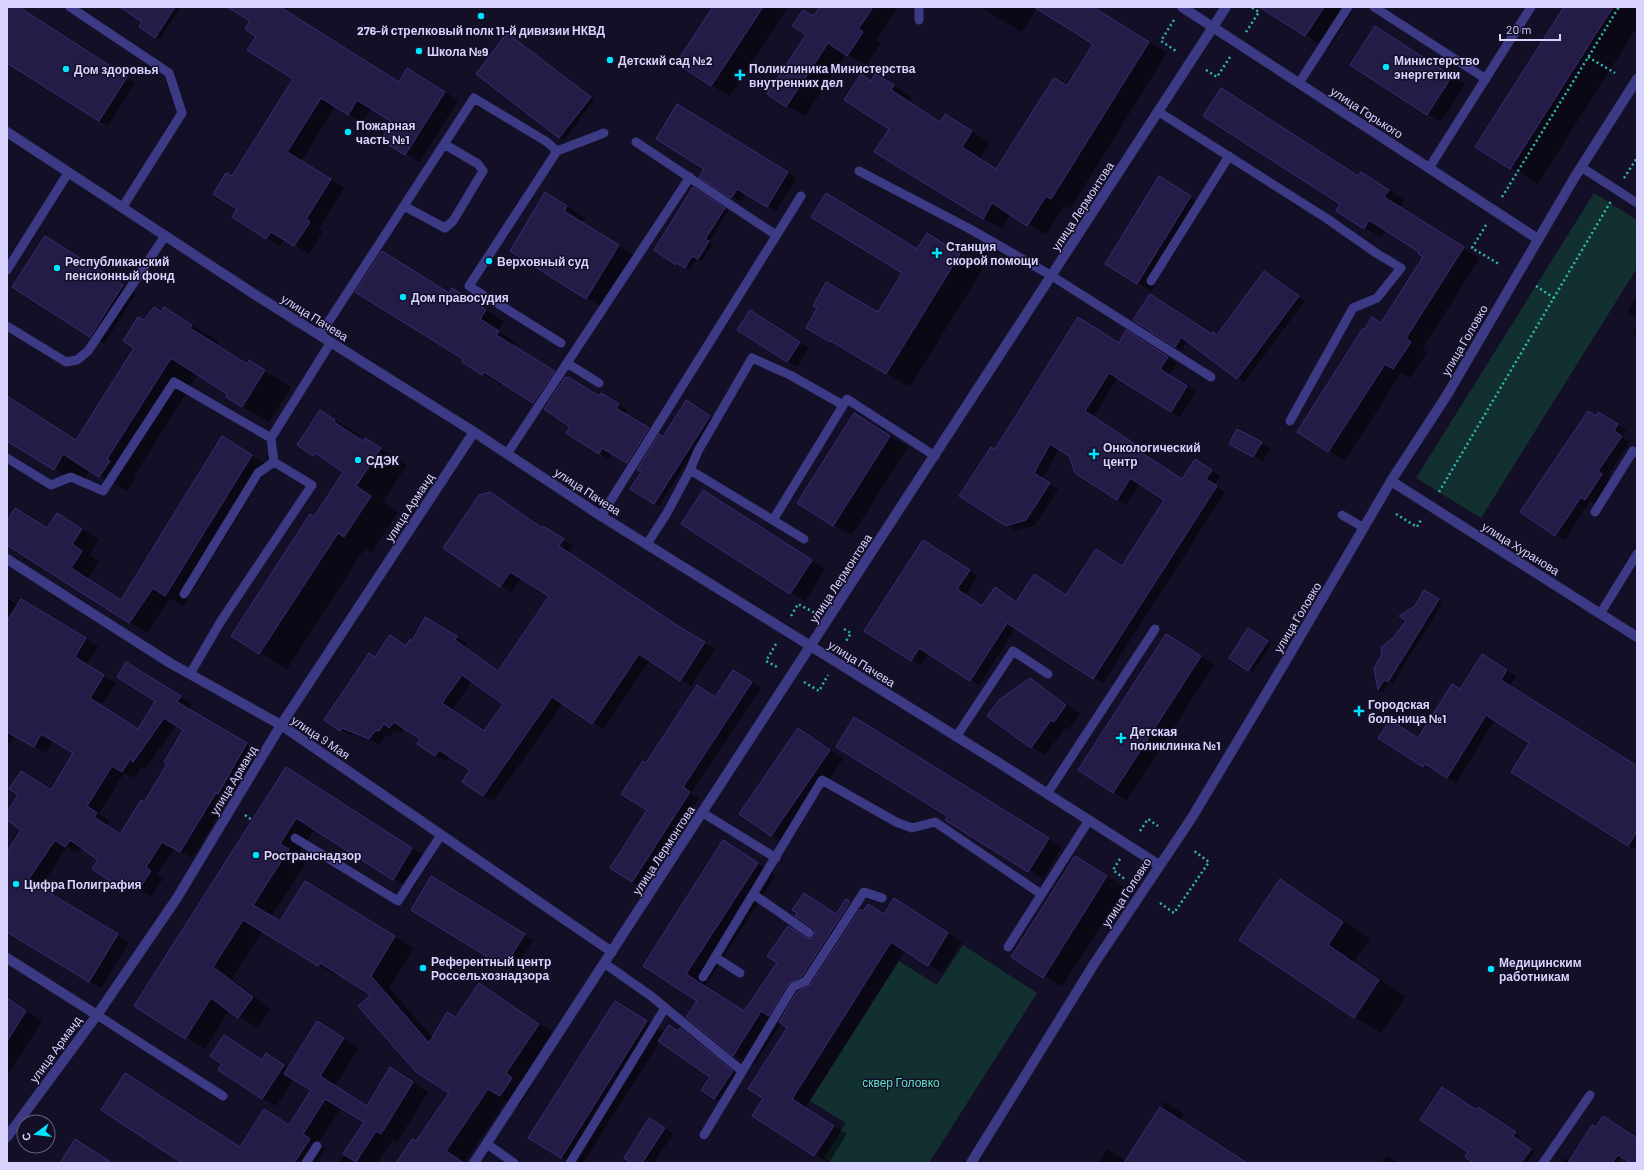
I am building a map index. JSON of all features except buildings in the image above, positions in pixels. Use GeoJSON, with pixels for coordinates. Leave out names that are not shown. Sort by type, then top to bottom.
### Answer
{"type":"FeatureCollection","features":[{"type":"Feature","properties":{"kind":"street","name":"улица Горького"},"geometry":{"type":"LineString","coordinates":[[1182,7],[1538,239]]}},
{"type":"Feature","properties":{"kind":"street","name":"улица Лермонтова"},"geometry":{"type":"LineString","coordinates":[[474,1163],[1226,7]]}},
{"type":"Feature","properties":{"kind":"street","name":"улица Головко"},"geometry":{"type":"LineString","coordinates":[[971,1163],[1094,964],[1191,819],[1391,481],[1447,395],[1581,167],[1637,79]]}},
{"type":"Feature","properties":{"kind":"street","name":"улица Пачева"},"geometry":{"type":"LineString","coordinates":[[7,132],[165,236],[474,432],[601,516],[1159,865]]}},
{"type":"Feature","properties":{"kind":"street","name":"улица Арманд"},"geometry":{"type":"LineString","coordinates":[[7,1137],[97,1015],[178,898],[281,725],[474,432]]}},
{"type":"Feature","properties":{"kind":"street","name":"улица Хуранова"},"geometry":{"type":"LineString","coordinates":[[1391,481],[1637,637]]}},
{"type":"Feature","properties":{"kind":"street","name":"улица 9 Мая"},"geometry":{"type":"LineString","coordinates":[[7,559],[163,659],[281,725],[612,952]]}},
{"type":"Feature","properties":{"kind":"street"},"geometry":{"type":"LineString","coordinates":[[7,958],[97,1015]]}},
{"type":"Feature","properties":{"kind":"lane"},"geometry":{"type":"LineString","coordinates":[[70,7],[168,73],[182,113],[122,208]]}},
{"type":"Feature","properties":{"kind":"lane"},"geometry":{"type":"LineString","coordinates":[[919,7],[919,20]]}},
{"type":"Feature","properties":{"kind":"lane"},"geometry":{"type":"LineString","coordinates":[[1299,83],[1348,7]]}},
{"type":"Feature","properties":{"kind":"lane"},"geometry":{"type":"LineString","coordinates":[[1374,7],[1486,79]]}},
{"type":"Feature","properties":{"kind":"lane"},"geometry":{"type":"LineString","coordinates":[[1429,168],[1531,7]]}},
{"type":"Feature","properties":{"kind":"lane"},"geometry":{"type":"LineString","coordinates":[[320,335],[474,98],[547,142],[558,151]]}},
{"type":"Feature","properties":{"kind":"lane"},"geometry":{"type":"LineString","coordinates":[[1159,112],[1326,218],[1376,253],[1401,268],[1377,298],[1353,308],[1290,421]]}},
{"type":"Feature","properties":{"kind":"lane"},"geometry":{"type":"LineString","coordinates":[[483,295],[469,286],[558,151],[604,133]]}},
{"type":"Feature","properties":{"kind":"lane"},"geometry":{"type":"LineString","coordinates":[[636,142],[776,235]]}},
{"type":"Feature","properties":{"kind":"lane"},"geometry":{"type":"LineString","coordinates":[[404,206],[445,228],[453,221],[483,171],[478,164],[444,144]]}},
{"type":"Feature","properties":{"kind":"lane"},"geometry":{"type":"LineString","coordinates":[[1151,281],[1228,156]]}},
{"type":"Feature","properties":{"kind":"lane"},"geometry":{"type":"LineString","coordinates":[[1581,167],[1618,189],[1637,203]]}},
{"type":"Feature","properties":{"kind":"lane"},"geometry":{"type":"LineString","coordinates":[[859,171],[970,229],[1052,276],[1211,377]]}},
{"type":"Feature","properties":{"kind":"lane"},"geometry":{"type":"LineString","coordinates":[[7,270],[68,172]]}},
{"type":"Feature","properties":{"kind":"lane"},"geometry":{"type":"LineString","coordinates":[[507,454],[690,178]]}},
{"type":"Feature","properties":{"kind":"lane"},"geometry":{"type":"LineString","coordinates":[[601,516],[800,196]]}},
{"type":"Feature","properties":{"kind":"lane"},"geometry":{"type":"LineString","coordinates":[[7,326],[66,362],[77,360],[88,351],[165,236]]}},
{"type":"Feature","properties":{"kind":"lane"},"geometry":{"type":"LineString","coordinates":[[492,300],[562,342]]}},
{"type":"Feature","properties":{"kind":"lane"},"geometry":{"type":"LineString","coordinates":[[274,462],[271,438],[331,342]]}},
{"type":"Feature","properties":{"kind":"lane"},"geometry":{"type":"LineString","coordinates":[[647,544],[667,513],[690,470],[698,451],[752,358],[790,375],[843,406]]}},
{"type":"Feature","properties":{"kind":"lane"},"geometry":{"type":"LineString","coordinates":[[566,363],[599,383]]}},
{"type":"Feature","properties":{"kind":"lane"},"geometry":{"type":"LineString","coordinates":[[7,458],[51,485],[71,477],[103,492],[174,382],[271,438]]}},
{"type":"Feature","properties":{"kind":"lane"},"geometry":{"type":"LineString","coordinates":[[772,520],[847,399],[935,456]]}},
{"type":"Feature","properties":{"kind":"lane"},"geometry":{"type":"LineString","coordinates":[[1595,512],[1633,451],[1637,453]]}},
{"type":"Feature","properties":{"kind":"lane"},"geometry":{"type":"LineString","coordinates":[[184,594],[258,472],[274,462]]}},
{"type":"Feature","properties":{"kind":"lane"},"geometry":{"type":"LineString","coordinates":[[190,674],[221,621],[312,485],[274,462]]}},
{"type":"Feature","properties":{"kind":"lane"},"geometry":{"type":"LineString","coordinates":[[690,470],[804,539]]}},
{"type":"Feature","properties":{"kind":"lane"},"geometry":{"type":"LineString","coordinates":[[1342,515],[1364,528]]}},
{"type":"Feature","properties":{"kind":"lane"},"geometry":{"type":"LineString","coordinates":[[1600,614],[1637,554]]}},
{"type":"Feature","properties":{"kind":"lane"},"geometry":{"type":"LineString","coordinates":[[1047,794],[1155,629]]}},
{"type":"Feature","properties":{"kind":"lane"},"geometry":{"type":"LineString","coordinates":[[956,737],[1013,651],[1048,674]]}},
{"type":"Feature","properties":{"kind":"lane"},"geometry":{"type":"LineString","coordinates":[[703,977],[822,780],[896,822],[912,828],[935,822],[1041,894]]}},
{"type":"Feature","properties":{"kind":"lane"},"geometry":{"type":"LineString","coordinates":[[703,813],[776,858]]}},
{"type":"Feature","properties":{"kind":"lane"},"geometry":{"type":"LineString","coordinates":[[1008,947],[1089,820]]}},
{"type":"Feature","properties":{"kind":"lane"},"geometry":{"type":"LineString","coordinates":[[296,838],[398,901],[441,835]]}},
{"type":"Feature","properties":{"kind":"lane"},"geometry":{"type":"LineString","coordinates":[[704,1135],[793,987],[806,981],[864,892],[882,898]]}},
{"type":"Feature","properties":{"kind":"lane"},"geometry":{"type":"LineString","coordinates":[[753,894],[809,933]]}},
{"type":"Feature","properties":{"kind":"lane"},"geometry":{"type":"LineString","coordinates":[[715,957],[740,973]]}},
{"type":"Feature","properties":{"kind":"lane"},"geometry":{"type":"LineString","coordinates":[[604,963],[651,996],[742,1071]]}},
{"type":"Feature","properties":{"kind":"lane"},"geometry":{"type":"LineString","coordinates":[[570,1163],[666,1008]]}},
{"type":"Feature","properties":{"kind":"lane"},"geometry":{"type":"LineString","coordinates":[[97,1015],[223,1096]]}},
{"type":"Feature","properties":{"kind":"lane"},"geometry":{"type":"LineString","coordinates":[[1543,1163],[1590,1095]]}},
{"type":"Feature","properties":{"kind":"lane"},"geometry":{"type":"LineString","coordinates":[[487,1144],[514,1163]]}},
{"type":"Feature","properties":{"kind":"lane"},"geometry":{"type":"LineString","coordinates":[[306,1163],[316,1146]]}},
{"type":"Feature","properties":{"kind":"path"},"geometry":{"type":"LineString","coordinates":[[1246,32],[1259,12],[1252,7]]}},
{"type":"Feature","properties":{"kind":"path"},"geometry":{"type":"LineString","coordinates":[[1502,198],[1619,7]]}},
{"type":"Feature","properties":{"kind":"path"},"geometry":{"type":"LineString","coordinates":[[1175,20],[1161,41],[1176,51]]}},
{"type":"Feature","properties":{"kind":"path"},"geometry":{"type":"LineString","coordinates":[[1206,70],[1217,77],[1231,56]]}},
{"type":"Feature","properties":{"kind":"path"},"geometry":{"type":"LineString","coordinates":[[1588,57],[1615,73]]}},
{"type":"Feature","properties":{"kind":"path"},"geometry":{"type":"LineString","coordinates":[[1439,492],[1637,158]]}},
{"type":"Feature","properties":{"kind":"path"},"geometry":{"type":"LineString","coordinates":[[1486,225],[1472,248],[1499,264]]}},
{"type":"Feature","properties":{"kind":"path"},"geometry":{"type":"LineString","coordinates":[[1536,286],[1554,298]]}},
{"type":"Feature","properties":{"kind":"path"},"geometry":{"type":"LineString","coordinates":[[1396,514],[1417,527],[1422,517]]}},
{"type":"Feature","properties":{"kind":"path"},"geometry":{"type":"LineString","coordinates":[[791,616],[798,604],[816,614]]}},
{"type":"Feature","properties":{"kind":"path"},"geometry":{"type":"LineString","coordinates":[[844,629],[851,633],[845,643]]}},
{"type":"Feature","properties":{"kind":"path"},"geometry":{"type":"LineString","coordinates":[[776,644],[766,661],[779,668]]}},
{"type":"Feature","properties":{"kind":"path"},"geometry":{"type":"LineString","coordinates":[[803,681],[819,690],[828,675]]}},
{"type":"Feature","properties":{"kind":"path"},"geometry":{"type":"LineString","coordinates":[[245,815],[252,820]]}},
{"type":"Feature","properties":{"kind":"path"},"geometry":{"type":"LineString","coordinates":[[1140,831],[1148,819],[1158,826]]}},
{"type":"Feature","properties":{"kind":"path"},"geometry":{"type":"LineString","coordinates":[[1160,903],[1174,913],[1209,862],[1193,850]]}},
{"type":"Feature","properties":{"kind":"path"},"geometry":{"type":"LineString","coordinates":[[1120,859],[1113,870],[1126,880]]}},
{"type":"Feature","properties":{"kind":"green space"},"geometry":{"type":"Polygon","coordinates":[[[1594,193],[1637,220],[1637,268],[1481,518],[1416,478],[1594,193]]]}},
{"type":"Feature","properties":{"kind":"green space","name":"сквер Головко"},"geometry":{"type":"Polygon","coordinates":[[[963,945],[1037,993],[929,1163],[832,1163],[824,1158],[846,1123],[810,1101],[899,961],[937,985],[963,945]]]}},
{"type":"Feature","properties":{"kind":"place","name":"276-й стрелковый полк 11-й дивизии НКВД"},"geometry":{"type":"Point","coordinates":[481,16]}},
{"type":"Feature","properties":{"kind":"place","name":"Школа №9"},"geometry":{"type":"Point","coordinates":[419,51]}},
{"type":"Feature","properties":{"kind":"place","name":"Детский сад №2"},"geometry":{"type":"Point","coordinates":[610,60]}},
{"type":"Feature","properties":{"kind":"place","name":"Министерство энергетики"},"geometry":{"type":"Point","coordinates":[1386,67]}},
{"type":"Feature","properties":{"kind":"place","name":"Дом здоровья"},"geometry":{"type":"Point","coordinates":[66,69]}},
{"type":"Feature","properties":{"kind":"place","name":"Поликлиника Министерства внутренних дел"},"geometry":{"type":"Point","coordinates":[740,75]}},
{"type":"Feature","properties":{"kind":"place","name":"Пожарная часть №1"},"geometry":{"type":"Point","coordinates":[348,132]}},
{"type":"Feature","properties":{"kind":"place","name":"Станция скорой помощи"},"geometry":{"type":"Point","coordinates":[937,253]}},
{"type":"Feature","properties":{"kind":"place","name":"Верховный суд"},"geometry":{"type":"Point","coordinates":[489,261]}},
{"type":"Feature","properties":{"kind":"place","name":"Республиканский пенсионный фонд"},"geometry":{"type":"Point","coordinates":[57,268]}},
{"type":"Feature","properties":{"kind":"place","name":"Дом правосудия"},"geometry":{"type":"Point","coordinates":[403,297]}},
{"type":"Feature","properties":{"kind":"place","name":"Онкологический центр"},"geometry":{"type":"Point","coordinates":[1094,454]}},
{"type":"Feature","properties":{"kind":"place","name":"СДЭК"},"geometry":{"type":"Point","coordinates":[358,460]}},
{"type":"Feature","properties":{"kind":"place","name":"Городская больница №1"},"geometry":{"type":"Point","coordinates":[1359,711]}},
{"type":"Feature","properties":{"kind":"place","name":"Детская поликлинка №1"},"geometry":{"type":"Point","coordinates":[1121,738]}},
{"type":"Feature","properties":{"kind":"place","name":"Ространснадзор"},"geometry":{"type":"Point","coordinates":[256,855]}},
{"type":"Feature","properties":{"kind":"place","name":"Цифра Полиграфия"},"geometry":{"type":"Point","coordinates":[16,884]}},
{"type":"Feature","properties":{"kind":"place","name":"Референтный центр Россельхознадзора"},"geometry":{"type":"Point","coordinates":[423,968]}},
{"type":"Feature","properties":{"kind":"place","name":"Медицинским работникам"},"geometry":{"type":"Point","coordinates":[1491,969]}}]}
